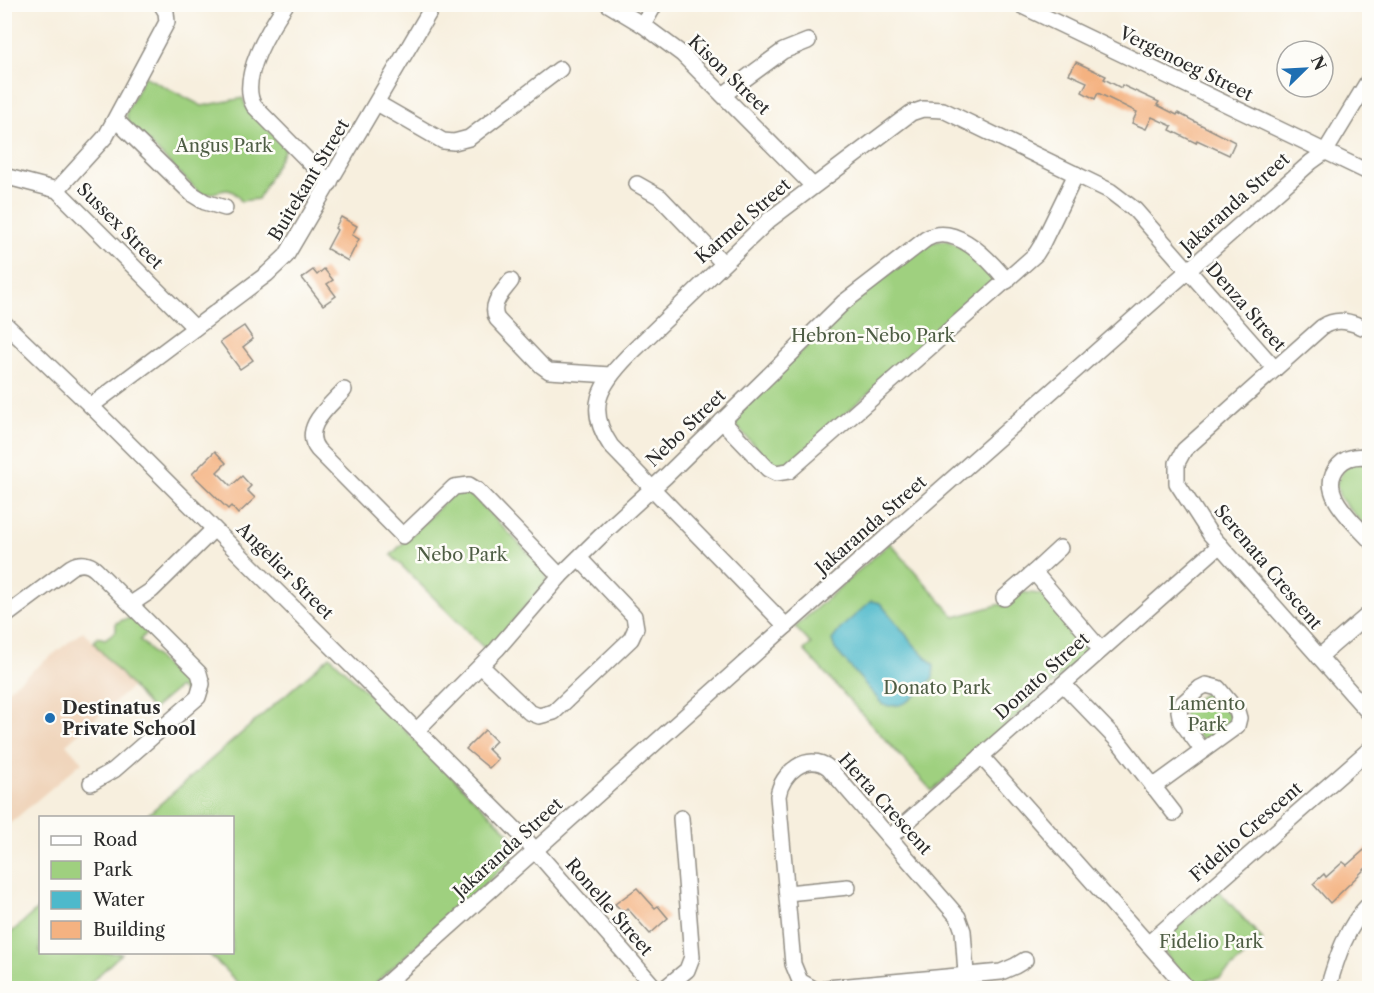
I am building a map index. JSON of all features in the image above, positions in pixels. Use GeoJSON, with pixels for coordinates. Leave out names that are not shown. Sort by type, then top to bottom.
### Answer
{"type":"FeatureCollection","features":[{"type":"Feature","properties":{"kind":"street"},"geometry":{"type":"LineString","coordinates":[[57,190],[94,152],[116,120],[167,22],[166,12],[161,4]]}},
{"type":"Feature","properties":{"kind":"street"},"geometry":{"type":"LineString","coordinates":[[286,4],[269,29],[260,49],[249,85],[249,96],[254,106],[330,183]]}},
{"type":"Feature","properties":{"kind":"street","name":"Buitekant Street"},"geometry":{"type":"LineString","coordinates":[[92,406],[267,274],[283,259],[292,248],[434,4]]}},
{"type":"Feature","properties":{"kind":"street","name":"Kison Street"},"geometry":{"type":"LineString","coordinates":[[608,4],[682,54],[813,186]]}},
{"type":"Feature","properties":{"kind":"street"},"geometry":{"type":"LineString","coordinates":[[643,26],[655,4]]}},
{"type":"Feature","properties":{"kind":"street","name":"Vergenoeg Street"},"geometry":{"type":"LineString","coordinates":[[1018,4],[1370,173]]}},
{"type":"Feature","properties":{"kind":"street"},"geometry":{"type":"LineString","coordinates":[[723,95],[783,51],[808,41]]}},
{"type":"Feature","properties":{"kind":"street"},"geometry":{"type":"LineString","coordinates":[[377,103],[443,141],[459,142],[469,138],[561,69]]}},
{"type":"Feature","properties":{"kind":"street","name":"Jakaranda Street"},"geometry":{"type":"LineString","coordinates":[[381,988],[786,626],[1325,152],[1370,78]]}},
{"type":"Feature","properties":{"kind":"street","name":"Karmel Street"},"geometry":{"type":"LineString","coordinates":[[786,626],[611,446],[602,430],[598,412],[604,383],[610,375],[769,220],[906,116],[917,110],[929,108],[943,110],[1110,191],[1129,204],[1189,271]]}},
{"type":"Feature","properties":{"kind":"street"},"geometry":{"type":"LineString","coordinates":[[116,120],[192,194],[205,202],[225,208]]}},
{"type":"Feature","properties":{"kind":"street"},"geometry":{"type":"LineString","coordinates":[[722,421],[768,468],[776,473],[789,471],[1038,251],[1076,174]]}},
{"type":"Feature","properties":{"kind":"street","name":"Sussex Street"},"geometry":{"type":"LineString","coordinates":[[4,176],[57,190],[195,328]]}},
{"type":"Feature","properties":{"kind":"street"},"geometry":{"type":"LineString","coordinates":[[637,184],[660,197],[723,263]]}},
{"type":"Feature","properties":{"kind":"street","name":"Nebo Street"},"geometry":{"type":"LineString","coordinates":[[417,730],[481,666],[560,576],[843,303],[930,237],[941,234],[953,237],[981,252],[1007,280]]}},
{"type":"Feature","properties":{"kind":"street","name":"Denza Street"},"geometry":{"type":"LineString","coordinates":[[1189,271],[1275,369]]}},
{"type":"Feature","properties":{"kind":"street"},"geometry":{"type":"LineString","coordinates":[[511,281],[495,304],[494,314],[542,366],[558,373],[610,375]]}},
{"type":"Feature","properties":{"kind":"street","name":"Serenata Crescent"},"geometry":{"type":"LineString","coordinates":[[1370,330],[1344,320],[1327,324],[1184,450],[1177,463],[1176,477],[1180,488],[1210,534],[1370,714]]}},
{"type":"Feature","properties":{"kind":"street","name":"Angelier Street"},"geometry":{"type":"LineString","coordinates":[[4,323],[92,406],[534,850]]}},
{"type":"Feature","properties":{"kind":"street"},"geometry":{"type":"LineString","coordinates":[[344,390],[313,428],[312,442],[403,536],[454,487],[469,484],[560,576]]}},
{"type":"Feature","properties":{"kind":"street"},"geometry":{"type":"LineString","coordinates":[[1370,457],[1353,457],[1342,462],[1335,470],[1331,483],[1336,501],[1370,540]]}},
{"type":"Feature","properties":{"kind":"street"},"geometry":{"type":"LineString","coordinates":[[131,604],[152,590],[214,529]]}},
{"type":"Feature","properties":{"kind":"street","name":"Donato Street"},"geometry":{"type":"LineString","coordinates":[[890,837],[1220,545]]}},
{"type":"Feature","properties":{"kind":"street"},"geometry":{"type":"LineString","coordinates":[[1004,598],[1060,548]]}},
{"type":"Feature","properties":{"kind":"street"},"geometry":{"type":"LineString","coordinates":[[481,666],[529,712],[544,716],[554,712],[631,639],[636,628],[634,616],[579,558]]}},
{"type":"Feature","properties":{"kind":"street"},"geometry":{"type":"LineString","coordinates":[[4,617],[71,567],[79,564],[92,566],[199,673],[202,689],[194,700],[114,770],[91,783]]}},
{"type":"Feature","properties":{"kind":"street"},"geometry":{"type":"LineString","coordinates":[[1034,572],[1101,650]]}},
{"type":"Feature","properties":{"kind":"street"},"geometry":{"type":"LineString","coordinates":[[1319,657],[1370,613]]}},
{"type":"Feature","properties":{"kind":"street"},"geometry":{"type":"LineString","coordinates":[[1063,684],[1119,742],[1174,813]]}},
{"type":"Feature","properties":{"kind":"street","name":"Fidelio Crescent"},"geometry":{"type":"LineString","coordinates":[[1148,944],[1370,749]]}},
{"type":"Feature","properties":{"kind":"street"},"geometry":{"type":"LineString","coordinates":[[1153,787],[1203,751]]}},
{"type":"Feature","properties":{"kind":"street"},"geometry":{"type":"LineString","coordinates":[[981,756],[1187,988]]}},
{"type":"Feature","properties":{"kind":"street","name":"Herta Crescent"},"geometry":{"type":"LineString","coordinates":[[812,988],[800,981],[795,972],[778,796],[783,781],[810,761],[822,762],[958,917],[963,931],[966,982]]}},
{"type":"Feature","properties":{"kind":"street"},"geometry":{"type":"LineString","coordinates":[[666,988],[687,970],[692,957],[681,818]]}},
{"type":"Feature","properties":{"kind":"street","name":"Ronelle Street"},"geometry":{"type":"LineString","coordinates":[[534,850],[655,988]]}},
{"type":"Feature","properties":{"kind":"street"},"geometry":{"type":"LineString","coordinates":[[787,892],[848,887]]}},
{"type":"Feature","properties":{"kind":"street"},"geometry":{"type":"LineString","coordinates":[[1328,988],[1345,938],[1358,916],[1370,903]]}},
{"type":"Feature","properties":{"kind":"street"},"geometry":{"type":"LineString","coordinates":[[827,988],[966,982],[1006,970],[1024,960]]}},
{"type":"Feature","properties":{"kind":"shaded area","name":"Destinatus Private School"},"geometry":{"type":"Polygon","coordinates":[[[83,631],[132,687],[66,744],[82,762],[8,825],[4,820],[5,692],[83,631]]]}},
{"type":"Feature","properties":{"kind":"green space","name":"Angus Park"},"geometry":{"type":"Polygon","coordinates":[[[144,76],[202,106],[243,98],[246,106],[286,147],[258,199],[241,201],[232,191],[227,190],[201,194],[128,122],[126,113],[144,76]]]}},
{"type":"Feature","properties":{"kind":"green space","name":"Hebron-Nebo Park"},"geometry":{"type":"Polygon","coordinates":[[[946,240],[975,254],[993,274],[992,284],[786,466],[773,465],[736,426],[737,415],[845,308],[928,243],[946,240]]]}},
{"type":"Feature","properties":{"kind":"green space"},"geometry":{"type":"Polygon","coordinates":[[[1354,462],[1369,463],[1369,531],[1340,498],[1336,484],[1344,469],[1354,462]]]}},
{"type":"Feature","properties":{"kind":"green space","name":"Nebo Park"},"geometry":{"type":"Polygon","coordinates":[[[467,490],[547,572],[547,582],[487,651],[391,555],[455,492],[467,490]]]}},
{"type":"Feature","properties":{"kind":"green space","name":"Donato Park"},"geometry":{"type":"Polygon","coordinates":[[[890,543],[955,617],[1001,604],[1003,606],[1020,592],[1040,594],[1046,597],[1086,643],[1087,648],[1084,656],[932,791],[804,650],[811,644],[795,627],[890,543]]]}},
{"type":"Feature","properties":{"kind":"green space"},"geometry":{"type":"Polygon","coordinates":[[[134,618],[148,631],[140,640],[176,677],[185,668],[194,675],[197,685],[189,697],[179,687],[152,710],[93,642],[98,637],[105,639],[116,631],[116,623],[134,618]]]}},
{"type":"Feature","properties":{"kind":"green space"},"geometry":{"type":"Polygon","coordinates":[[[330,656],[511,835],[515,851],[506,865],[370,988],[243,988],[209,954],[234,954],[234,816],[146,816],[330,656]]]}},
{"type":"Feature","properties":{"kind":"green space","name":"Lamento Park"},"geometry":{"type":"Polygon","coordinates":[[[1210,690],[1235,720],[1203,741],[1184,719],[1183,708],[1210,690]]]}},
{"type":"Feature","properties":{"kind":"green space","name":"Fidelio Park"},"geometry":{"type":"Polygon","coordinates":[[[1219,891],[1263,940],[1220,978],[1189,981],[1167,956],[1163,945],[1164,939],[1219,891]]]}},
{"type":"Feature","properties":{"kind":"green space"},"geometry":{"type":"Polygon","coordinates":[[[39,908],[39,954],[121,954],[85,988],[5,988],[5,938],[39,908]]]}},
{"type":"Feature","properties":{"kind":"water"},"geometry":{"type":"Polygon","coordinates":[[[871,601],[880,603],[934,665],[933,678],[911,699],[899,705],[883,705],[835,649],[832,640],[842,627],[871,601]]]}},
{"type":"Feature","properties":{"kind":"building"},"geometry":{"type":"Polygon","coordinates":[[[1076,62],[1106,76],[1104,79],[1121,88],[1122,85],[1159,102],[1157,105],[1235,142],[1229,155],[1197,140],[1196,143],[1170,130],[1172,126],[1152,117],[1146,129],[1132,123],[1137,112],[1098,93],[1095,99],[1082,92],[1087,82],[1069,74],[1076,62]]]}},
{"type":"Feature","properties":{"kind":"building"},"geometry":{"type":"Polygon","coordinates":[[[341,217],[357,226],[352,235],[359,239],[348,261],[327,249],[341,217]]]}},
{"type":"Feature","properties":{"kind":"building"},"geometry":{"type":"Polygon","coordinates":[[[324,269],[333,280],[327,284],[336,296],[323,305],[302,278],[313,270],[317,275],[324,269]]]}},
{"type":"Feature","properties":{"kind":"building"},"geometry":{"type":"Polygon","coordinates":[[[244,326],[253,339],[243,347],[253,360],[240,369],[220,342],[244,326]]]}},
{"type":"Feature","properties":{"kind":"building"},"geometry":{"type":"Polygon","coordinates":[[[215,451],[226,463],[217,472],[231,486],[242,476],[251,486],[247,490],[255,498],[238,514],[231,506],[228,509],[192,474],[215,451]]]}},
{"type":"Feature","properties":{"kind":"building"},"geometry":{"type":"Polygon","coordinates":[[[485,730],[496,741],[488,749],[498,759],[489,768],[466,749],[485,730]]]}},
{"type":"Feature","properties":{"kind":"building"},"geometry":{"type":"Polygon","coordinates":[[[1370,845],[1370,864],[1330,903],[1313,884],[1324,874],[1326,877],[1343,862],[1347,865],[1370,845]]]}},
{"type":"Feature","properties":{"kind":"building"},"geometry":{"type":"Polygon","coordinates":[[[637,888],[655,908],[658,906],[668,918],[650,934],[627,908],[623,912],[615,904],[637,888]]]}},
{"type":"Feature","properties":{"kind":"place","name":"Destinatus Private School"},"geometry":{"type":"Point","coordinates":[50,718]}}]}
